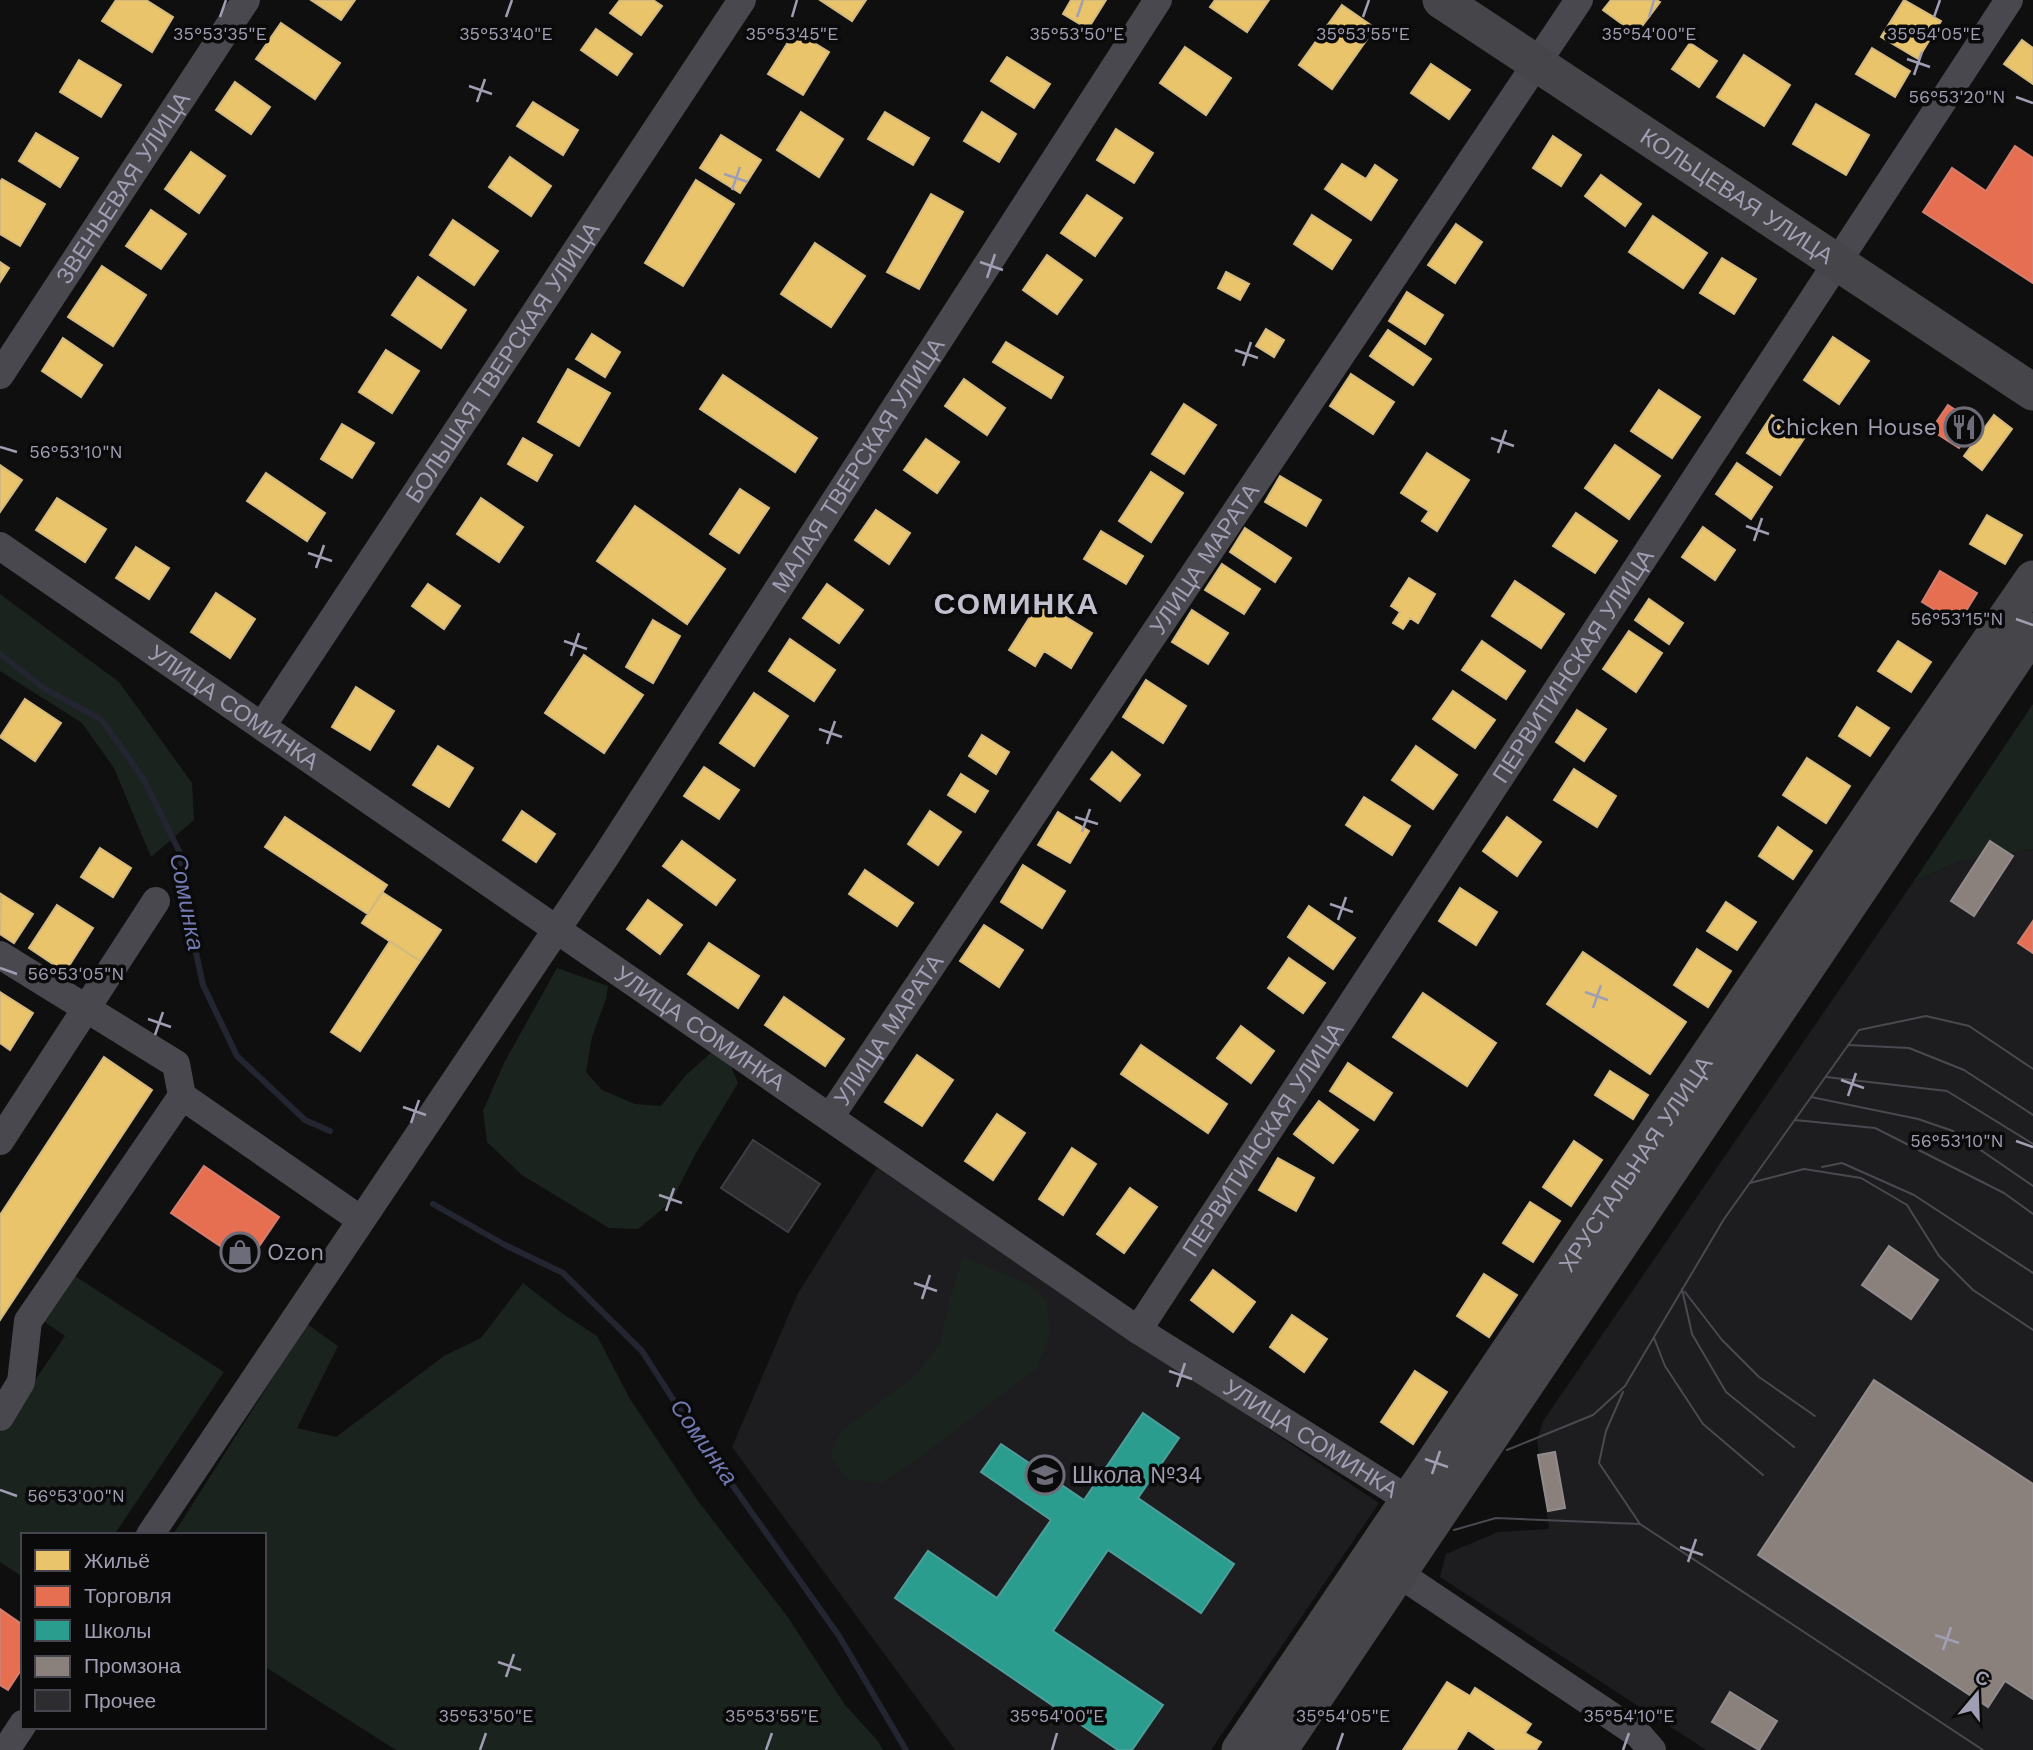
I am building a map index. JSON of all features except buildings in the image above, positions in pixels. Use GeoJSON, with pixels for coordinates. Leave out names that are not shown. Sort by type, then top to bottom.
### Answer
{"type":"FeatureCollection","features":[{"type":"Feature","properties":{"kind":"main road","name":"КОЛЬЦЕВАЯ УЛИЦА"},"geometry":{"type":"LineString","coordinates":[[1441,0],[2033,392]]}},
{"type":"Feature","properties":{"kind":"main road","name":"ХРУСТАЛЬНАЯ УЛИЦА"},"geometry":{"type":"LineString","coordinates":[[1279,1750],[1385,1565],[2033,579]]}},
{"type":"Feature","properties":{"kind":"main road","name":"ХРУСТАЛЬНАЯ УЛИЦА"},"geometry":{"type":"LineString","coordinates":[[1423,1508],[2033,631]]}},
{"type":"Feature","properties":{"kind":"main road","name":"ХРУСТАЛЬНАЯ УЛИЦА"},"geometry":{"type":"LineString","coordinates":[[1240,1750],[1385,1565]]}},
{"type":"Feature","properties":{"kind":"street","name":"ЗВЕНЬЕВАЯ УЛИЦА"},"geometry":{"type":"LineString","coordinates":[[0,375],[246,0]]}},
{"type":"Feature","properties":{"kind":"street","name":"БОЛЬШАЯ ТВЕРСКАЯ УЛИЦА"},"geometry":{"type":"LineString","coordinates":[[262,726],[742,0]]}},
{"type":"Feature","properties":{"kind":"street","name":"МАЛАЯ ТВЕРСКАЯ УЛИЦА"},"geometry":{"type":"LineString","coordinates":[[151,1533],[606,856],[1157,0]]}},
{"type":"Feature","properties":{"kind":"street","name":"УЛИЦА МАРАТА"},"geometry":{"type":"LineString","coordinates":[[830,1117],[1579,0]]}},
{"type":"Feature","properties":{"kind":"street","name":"ПЕРВИТИНСКАЯ УЛИЦА"},"geometry":{"type":"LineString","coordinates":[[1138,1330],[2009,0]]}},
{"type":"Feature","properties":{"kind":"street","name":"УЛИЦА СОМИНКА"},"geometry":{"type":"LineString","coordinates":[[0,546],[1138,1330],[1423,1508]]}},
{"type":"Feature","properties":{"kind":"street"},"geometry":{"type":"LineString","coordinates":[[0,1141],[156,901]]}},
{"type":"Feature","properties":{"kind":"street"},"geometry":{"type":"LineString","coordinates":[[0,955],[176,1064],[182,1097],[361,1220]]}},
{"type":"Feature","properties":{"kind":"street"},"geometry":{"type":"LineString","coordinates":[[0,1417],[28,1321],[182,1097]]}},
{"type":"Feature","properties":{"kind":"street"},"geometry":{"type":"LineString","coordinates":[[1385,1565],[1638,1734],[1651,1750]]}},
{"type":"Feature","properties":{"kind":"street"},"geometry":{"type":"LineString","coordinates":[[6,1750],[21,1727]]}},
{"type":"Feature","properties":{"kind":"shaded area"},"geometry":{"type":"Polygon","coordinates":[[[0,594],[119,682],[192,783],[194,820],[151,857],[114,768],[82,723],[0,671],[0,594]]]}},
{"type":"Feature","properties":{"kind":"shaded area"},"geometry":{"type":"Polygon","coordinates":[[[2033,704],[2033,849],[1960,861],[1914,881],[2033,704]]]}},
{"type":"Feature","properties":{"kind":"shaded area"},"geometry":{"type":"Polygon","coordinates":[[[2033,849],[2033,1750],[1706,1750],[1440,1577],[1446,1554],[1498,1532],[1549,1529],[1537,1440],[1543,1421],[1914,881],[1960,861],[2033,849]]]}},
{"type":"Feature","properties":{"kind":"shaded area"},"geometry":{"type":"Polygon","coordinates":[[[557,968],[608,986],[592,1037],[586,1072],[602,1090],[635,1104],[661,1106],[686,1075],[712,1052],[729,1062],[738,1083],[696,1153],[671,1202],[638,1229],[609,1228],[522,1175],[487,1142],[483,1111],[504,1063],[557,968]]]}},
{"type":"Feature","properties":{"kind":"shaded area","name":"Школа №34"},"geometry":{"type":"Polygon","coordinates":[[[877,1168],[1379,1503],[1211,1750],[955,1750],[732,1447],[798,1293],[877,1168]]]}},
{"type":"Feature","properties":{"kind":"shaded area"},"geometry":{"type":"Polygon","coordinates":[[[963,1257],[1029,1284],[1047,1302],[1050,1334],[1037,1368],[922,1456],[882,1483],[847,1479],[830,1456],[840,1432],[917,1374],[940,1343],[963,1257]]]}},
{"type":"Feature","properties":{"kind":"shaded area"},"geometry":{"type":"Polygon","coordinates":[[[70,1273],[224,1372],[115,1533],[21,1533],[21,1576],[0,1562],[0,1432],[65,1336],[39,1318],[70,1273]]]}},
{"type":"Feature","properties":{"kind":"shaded area"},"geometry":{"type":"Polygon","coordinates":[[[523,1283],[597,1336],[630,1399],[698,1501],[787,1616],[845,1705],[883,1750],[396,1750],[266,1667],[266,1533],[174,1533],[307,1324],[338,1346],[297,1428],[336,1437],[444,1356],[481,1338],[523,1283]]]}},
{"type":"Feature","properties":{"kind":"waterway","name":"Соминка"},"geometry":{"type":"LineString","coordinates":[[0,654],[45,689],[102,720],[144,780],[180,853],[188,916],[203,985],[237,1056],[305,1120],[330,1131]]}},
{"type":"Feature","properties":{"kind":"waterway","name":"Соминка"},"geometry":{"type":"LineString","coordinates":[[433,1204],[505,1245],[563,1273],[642,1351],[685,1418],[839,1636],[906,1750]]}},
{"type":"Feature","properties":{"kind":"tram line"},"geometry":{"type":"LineString","coordinates":[[1507,1450],[1593,1415],[1625,1386],[1724,1219],[1859,1030],[1926,1016],[1969,1026],[2033,1069]]}},
{"type":"Feature","properties":{"kind":"tram line"},"geometry":{"type":"LineString","coordinates":[[1848,1045],[1909,1048],[1964,1070],[2033,1115]]}},
{"type":"Feature","properties":{"kind":"tram line"},"geometry":{"type":"LineString","coordinates":[[1826,1077],[1947,1091],[2033,1144]]}},
{"type":"Feature","properties":{"kind":"tram line"},"geometry":{"type":"LineString","coordinates":[[1811,1097],[1918,1119],[1953,1131],[2033,1186]]}},
{"type":"Feature","properties":{"kind":"tram line"},"geometry":{"type":"LineString","coordinates":[[1795,1120],[1875,1128],[2004,1193],[2033,1214]]}},
{"type":"Feature","properties":{"kind":"tram line"},"geometry":{"type":"LineString","coordinates":[[1822,1167],[1842,1163],[1914,1195],[2033,1273]]}},
{"type":"Feature","properties":{"kind":"tram line"},"geometry":{"type":"LineString","coordinates":[[1750,1183],[1804,1169],[1861,1178],[1907,1205],[1939,1256],[1973,1290],[2033,1330]]}},
{"type":"Feature","properties":{"kind":"tram line"},"geometry":{"type":"LineString","coordinates":[[1682,1289],[1692,1334],[1726,1392],[1794,1447]]}},
{"type":"Feature","properties":{"kind":"tram line"},"geometry":{"type":"LineString","coordinates":[[1685,1292],[1722,1340],[1759,1377],[1815,1416]]}},
{"type":"Feature","properties":{"kind":"tram line"},"geometry":{"type":"LineString","coordinates":[[1654,1338],[1665,1366],[1703,1424],[1763,1475]]}},
{"type":"Feature","properties":{"kind":"tram line"},"geometry":{"type":"LineString","coordinates":[[1623,1392],[1606,1431],[1599,1463],[1640,1524],[1983,1750]]}},
{"type":"Feature","properties":{"kind":"tram line"},"geometry":{"type":"LineString","coordinates":[[1454,1530],[1496,1518],[1640,1524]]}},
{"type":"Feature","properties":{"kind":"place","name":"Chicken House"},"geometry":{"type":"Point","coordinates":[1964,427]}},
{"type":"Feature","properties":{"kind":"place","name":"Ozon"},"geometry":{"type":"Point","coordinates":[240,1252]}},
{"type":"Feature","properties":{"kind":"place","name":"Школа №34"},"geometry":{"type":"Point","coordinates":[1045,1475]}},
{"type":"Feature","properties":{"kind":"district","name":"СОМИНКА"},"geometry":{"type":"Point","coordinates":[1017,603]}}]}
